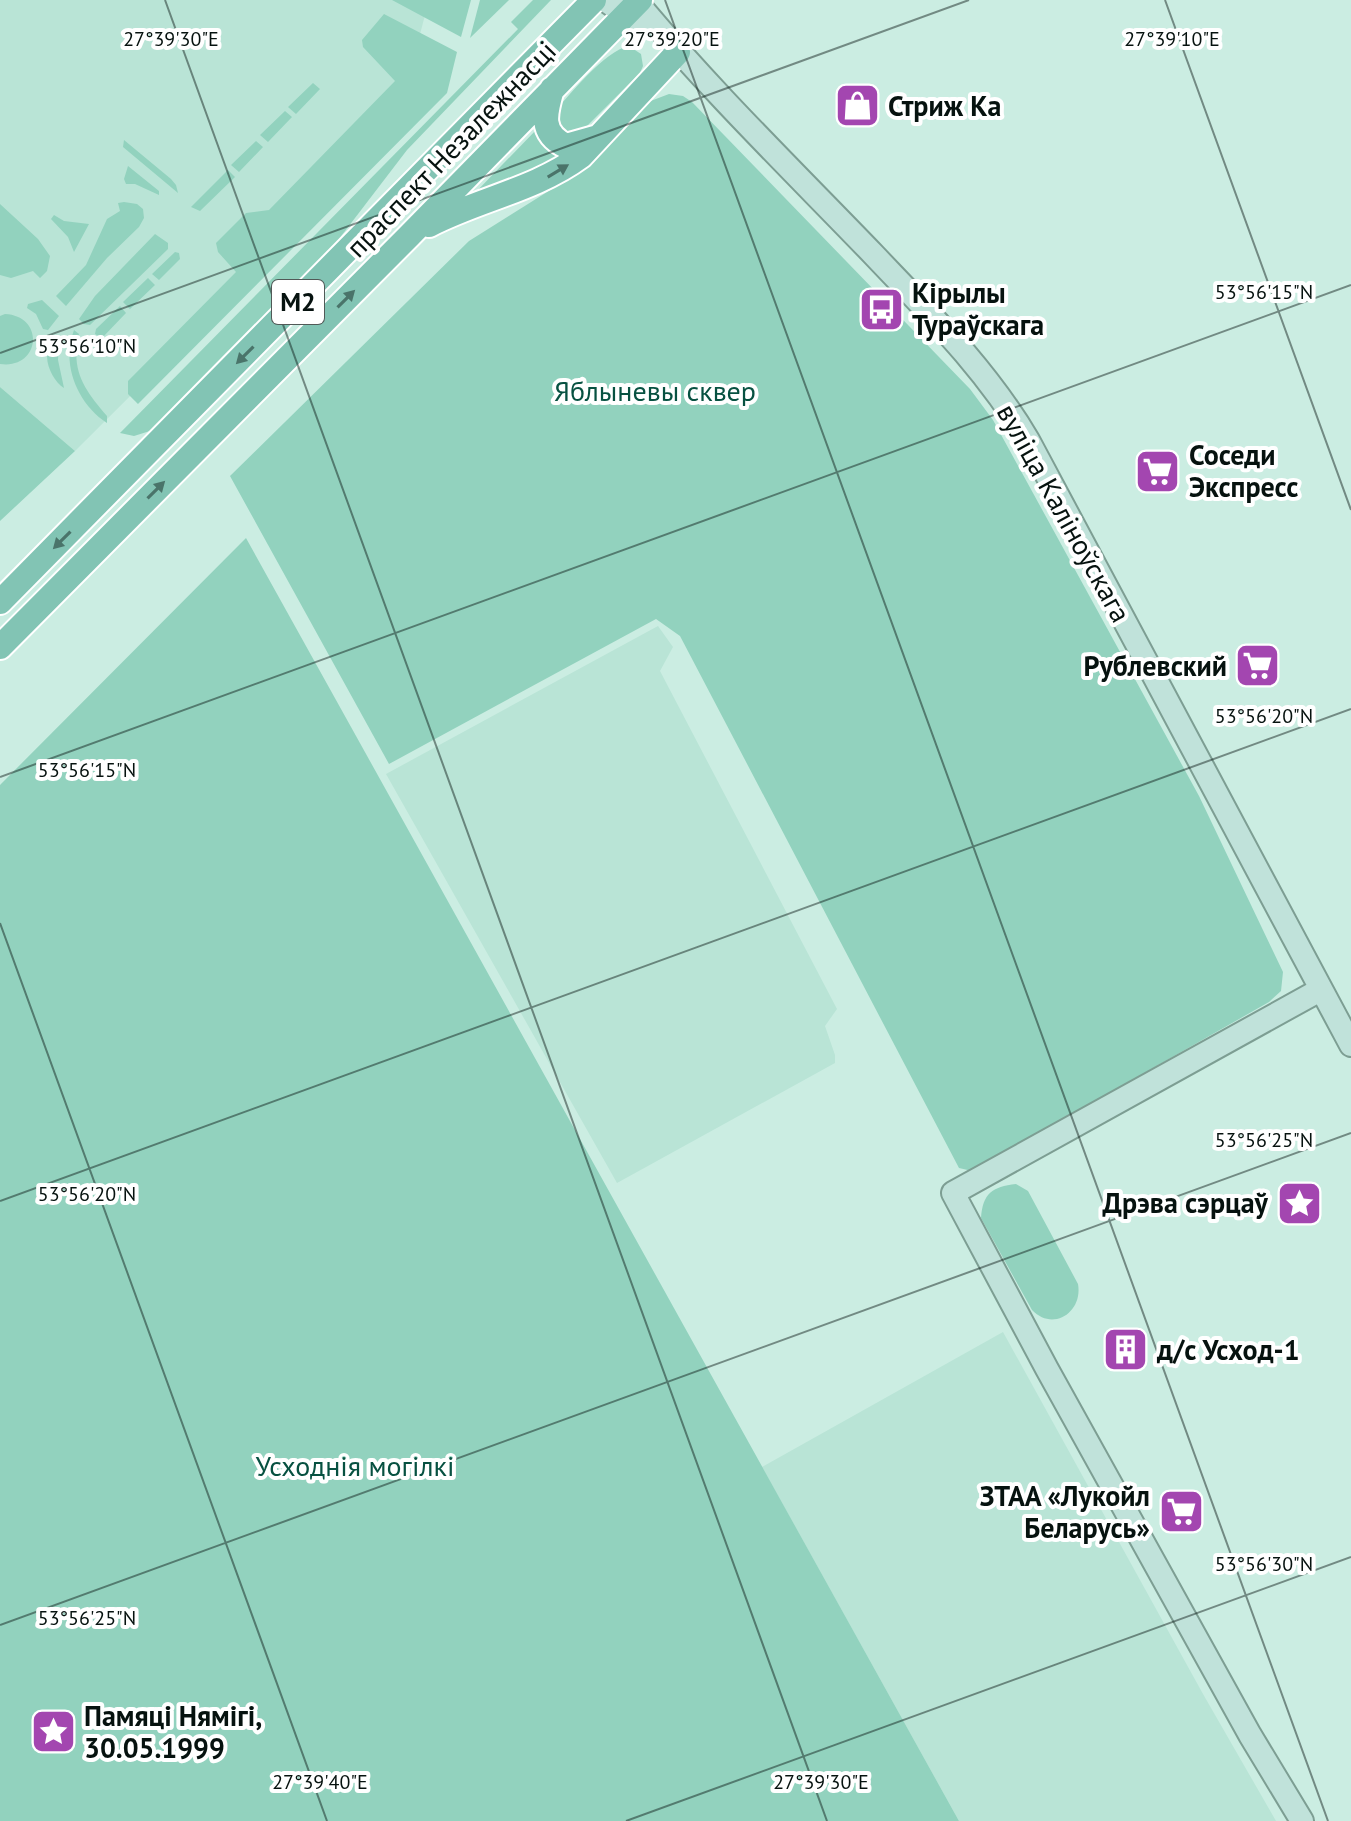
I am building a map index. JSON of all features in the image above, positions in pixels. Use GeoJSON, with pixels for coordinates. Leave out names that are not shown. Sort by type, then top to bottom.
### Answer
{"type":"FeatureCollection","features":[{"type":"Feature","properties":{"kind":"main road","name":"праспект Незалежнасці"},"geometry":{"type":"LineString","coordinates":[[0,602],[594,0]]}},
{"type":"Feature","properties":{"kind":"main road","name":"вуліца Каліноўскага"},"geometry":{"type":"LineString","coordinates":[[605,0],[634,4],[939,322],[997,391],[1028,440],[1351,1045]]}},
{"type":"Feature","properties":{"kind":"main road","name":"праспект Незалежнасці"},"geometry":{"type":"LineString","coordinates":[[0,647],[410,235],[634,4]]}},
{"type":"Feature","properties":{"kind":"main road"},"geometry":{"type":"LineString","coordinates":[[410,235],[459,209],[552,176],[581,156],[678,52]]}},
{"type":"Feature","properties":{"kind":"main road"},"geometry":{"type":"LineString","coordinates":[[552,89],[544,122],[549,135],[566,146],[600,136]]}},
{"type":"Feature","properties":{"kind":"main road"},"geometry":{"type":"LineString","coordinates":[[1302,1821],[1209,1661],[953,1193],[1320,990]]}},
{"type":"Feature","properties":{"kind":"shaded area"},"geometry":{"type":"Polygon","coordinates":[[[0,0],[429,0],[394,133],[75,451],[0,387],[0,0]]]}},
{"type":"Feature","properties":{"kind":"shaded area"},"geometry":{"type":"Polygon","coordinates":[[[658,626],[673,647],[660,671],[837,1009],[825,1026],[835,1063],[617,1183],[386,774],[658,626]]]}},
{"type":"Feature","properties":{"kind":"shaded area"},"geometry":{"type":"Polygon","coordinates":[[[1003,1332],[1276,1821],[959,1821],[762,1467],[1003,1332]]]}},
{"type":"Feature","properties":{"kind":"green space"},"geometry":{"type":"Polygon","coordinates":[[[392,0],[471,0],[461,37],[392,0]]]}},
{"type":"Feature","properties":{"kind":"green space"},"geometry":{"type":"Polygon","coordinates":[[[480,0],[509,0],[470,38],[480,0]]]}},
{"type":"Feature","properties":{"kind":"green space"},"geometry":{"type":"Polygon","coordinates":[[[533,0],[551,0],[407,150],[316,269],[153,430],[134,436],[120,433],[518,29],[511,22],[533,0]]]}},
{"type":"Feature","properties":{"kind":"green space"},"geometry":{"type":"Polygon","coordinates":[[[384,14],[457,52],[447,93],[138,404],[128,394],[128,381],[236,272],[218,252],[216,243],[246,213],[269,210],[395,81],[363,47],[362,40],[384,14]]]}},
{"type":"Feature","properties":{"kind":"green space"},"geometry":{"type":"Polygon","coordinates":[[[629,46],[641,54],[643,66],[640,73],[577,136],[564,139],[553,113],[599,64],[629,46]]]}},
{"type":"Feature","properties":{"kind":"green space"},"geometry":{"type":"Polygon","coordinates":[[[313,83],[320,89],[296,114],[288,107],[313,83]]]}},
{"type":"Feature","properties":{"kind":"green space","name":"Яблыневы сквер"},"geometry":{"type":"Polygon","coordinates":[[[669,94],[683,96],[692,102],[970,389],[993,420],[1199,796],[1283,972],[1281,991],[1269,1002],[972,1171],[959,1168],[680,636],[656,619],[389,764],[230,476],[469,241],[579,172],[648,102],[669,94]]]}},
{"type":"Feature","properties":{"kind":"green space"},"geometry":{"type":"Polygon","coordinates":[[[285,111],[292,117],[268,142],[260,135],[285,111]]]}},
{"type":"Feature","properties":{"kind":"green space"},"geometry":{"type":"Polygon","coordinates":[[[537,129],[547,147],[566,152],[540,169],[474,194],[537,129]]]}},
{"type":"Feature","properties":{"kind":"green space"},"geometry":{"type":"Polygon","coordinates":[[[124,140],[171,179],[178,193],[123,147],[124,140]]]}},
{"type":"Feature","properties":{"kind":"green space"},"geometry":{"type":"Polygon","coordinates":[[[256,141],[263,147],[239,172],[231,165],[256,141]]]}},
{"type":"Feature","properties":{"kind":"green space"},"geometry":{"type":"Polygon","coordinates":[[[128,166],[159,191],[159,195],[135,184],[126,184],[124,179],[128,166]]]}},
{"type":"Feature","properties":{"kind":"green space"},"geometry":{"type":"Polygon","coordinates":[[[228,170],[235,177],[200,211],[191,207],[228,170]]]}},
{"type":"Feature","properties":{"kind":"green space"},"geometry":{"type":"Polygon","coordinates":[[[118,203],[137,204],[143,209],[144,218],[139,227],[107,258],[66,306],[56,296],[86,265],[107,219],[120,211],[118,203]]]}},
{"type":"Feature","properties":{"kind":"green space"},"geometry":{"type":"Polygon","coordinates":[[[0,204],[38,239],[50,256],[47,271],[40,278],[33,271],[11,278],[0,275],[0,204]]]}},
{"type":"Feature","properties":{"kind":"green space"},"geometry":{"type":"Polygon","coordinates":[[[54,215],[64,221],[89,224],[74,252],[68,237],[51,219],[54,215]]]}},
{"type":"Feature","properties":{"kind":"green space"},"geometry":{"type":"Polygon","coordinates":[[[155,234],[168,243],[168,249],[90,325],[84,324],[79,319],[95,296],[155,234]]]}},
{"type":"Feature","properties":{"kind":"green space"},"geometry":{"type":"Polygon","coordinates":[[[175,252],[179,253],[180,259],[159,280],[152,274],[175,252]]]}},
{"type":"Feature","properties":{"kind":"green space"},"geometry":{"type":"Polygon","coordinates":[[[148,278],[155,285],[130,309],[123,302],[148,278]]]}},
{"type":"Feature","properties":{"kind":"green space"},"geometry":{"type":"Polygon","coordinates":[[[42,300],[59,316],[48,330],[43,329],[36,314],[27,308],[28,304],[42,300]]]}},
{"type":"Feature","properties":{"kind":"green space"},"geometry":{"type":"Polygon","coordinates":[[[120,306],[126,313],[102,338],[95,334],[96,329],[120,306]]]}},
{"type":"Feature","properties":{"kind":"green space"},"geometry":{"type":"Polygon","coordinates":[[[0,316],[18,317],[32,332],[30,351],[13,364],[0,364],[0,316]]]}},
{"type":"Feature","properties":{"kind":"green space"},"geometry":{"type":"Polygon","coordinates":[[[74,330],[79,334],[76,359],[81,379],[107,416],[107,423],[87,405],[74,382],[69,356],[74,330]]]}},
{"type":"Feature","properties":{"kind":"green space"},"geometry":{"type":"Polygon","coordinates":[[[55,338],[59,339],[58,360],[64,388],[53,377],[47,361],[55,338]]]}},
{"type":"Feature","properties":{"kind":"green space"},"geometry":{"type":"Polygon","coordinates":[[[0,387],[75,451],[0,521],[0,387]]]}},
{"type":"Feature","properties":{"kind":"green space","name":"Усходнія могілкі"},"geometry":{"type":"Polygon","coordinates":[[[246,538],[959,1821],[0,1821],[0,785],[246,538]]]}},
{"type":"Feature","properties":{"kind":"green space"},"geometry":{"type":"Polygon","coordinates":[[[1016,1184],[1028,1191],[1078,1284],[1076,1303],[1065,1316],[1057,1319],[1040,1316],[1032,1310],[981,1218],[990,1193],[1016,1184]]]}},
{"type":"Feature","properties":{"kind":"place","name":"Стриж Ка"},"geometry":{"type":"Point","coordinates":[857,106]}},
{"type":"Feature","properties":{"kind":"place","name":"Кірылы Тураўскага"},"geometry":{"type":"Point","coordinates":[881,309]}},
{"type":"Feature","properties":{"kind":"place","name":"Соседи Экспресс"},"geometry":{"type":"Point","coordinates":[1158,471]}},
{"type":"Feature","properties":{"kind":"place","name":"Рублевский"},"geometry":{"type":"Point","coordinates":[1258,666]}},
{"type":"Feature","properties":{"kind":"place","name":"Дрэва сэрцаў"},"geometry":{"type":"Point","coordinates":[1299,1203]}},
{"type":"Feature","properties":{"kind":"place","name":"д/с Усход-1"},"geometry":{"type":"Point","coordinates":[1126,1350]}},
{"type":"Feature","properties":{"kind":"place","name":"ЗТАА «Лукойл Беларусь»"},"geometry":{"type":"Point","coordinates":[1181,1512]}},
{"type":"Feature","properties":{"kind":"place","name":"Памяці Нямігі, 30.05.1999"},"geometry":{"type":"Point","coordinates":[53,1732]}}]}
